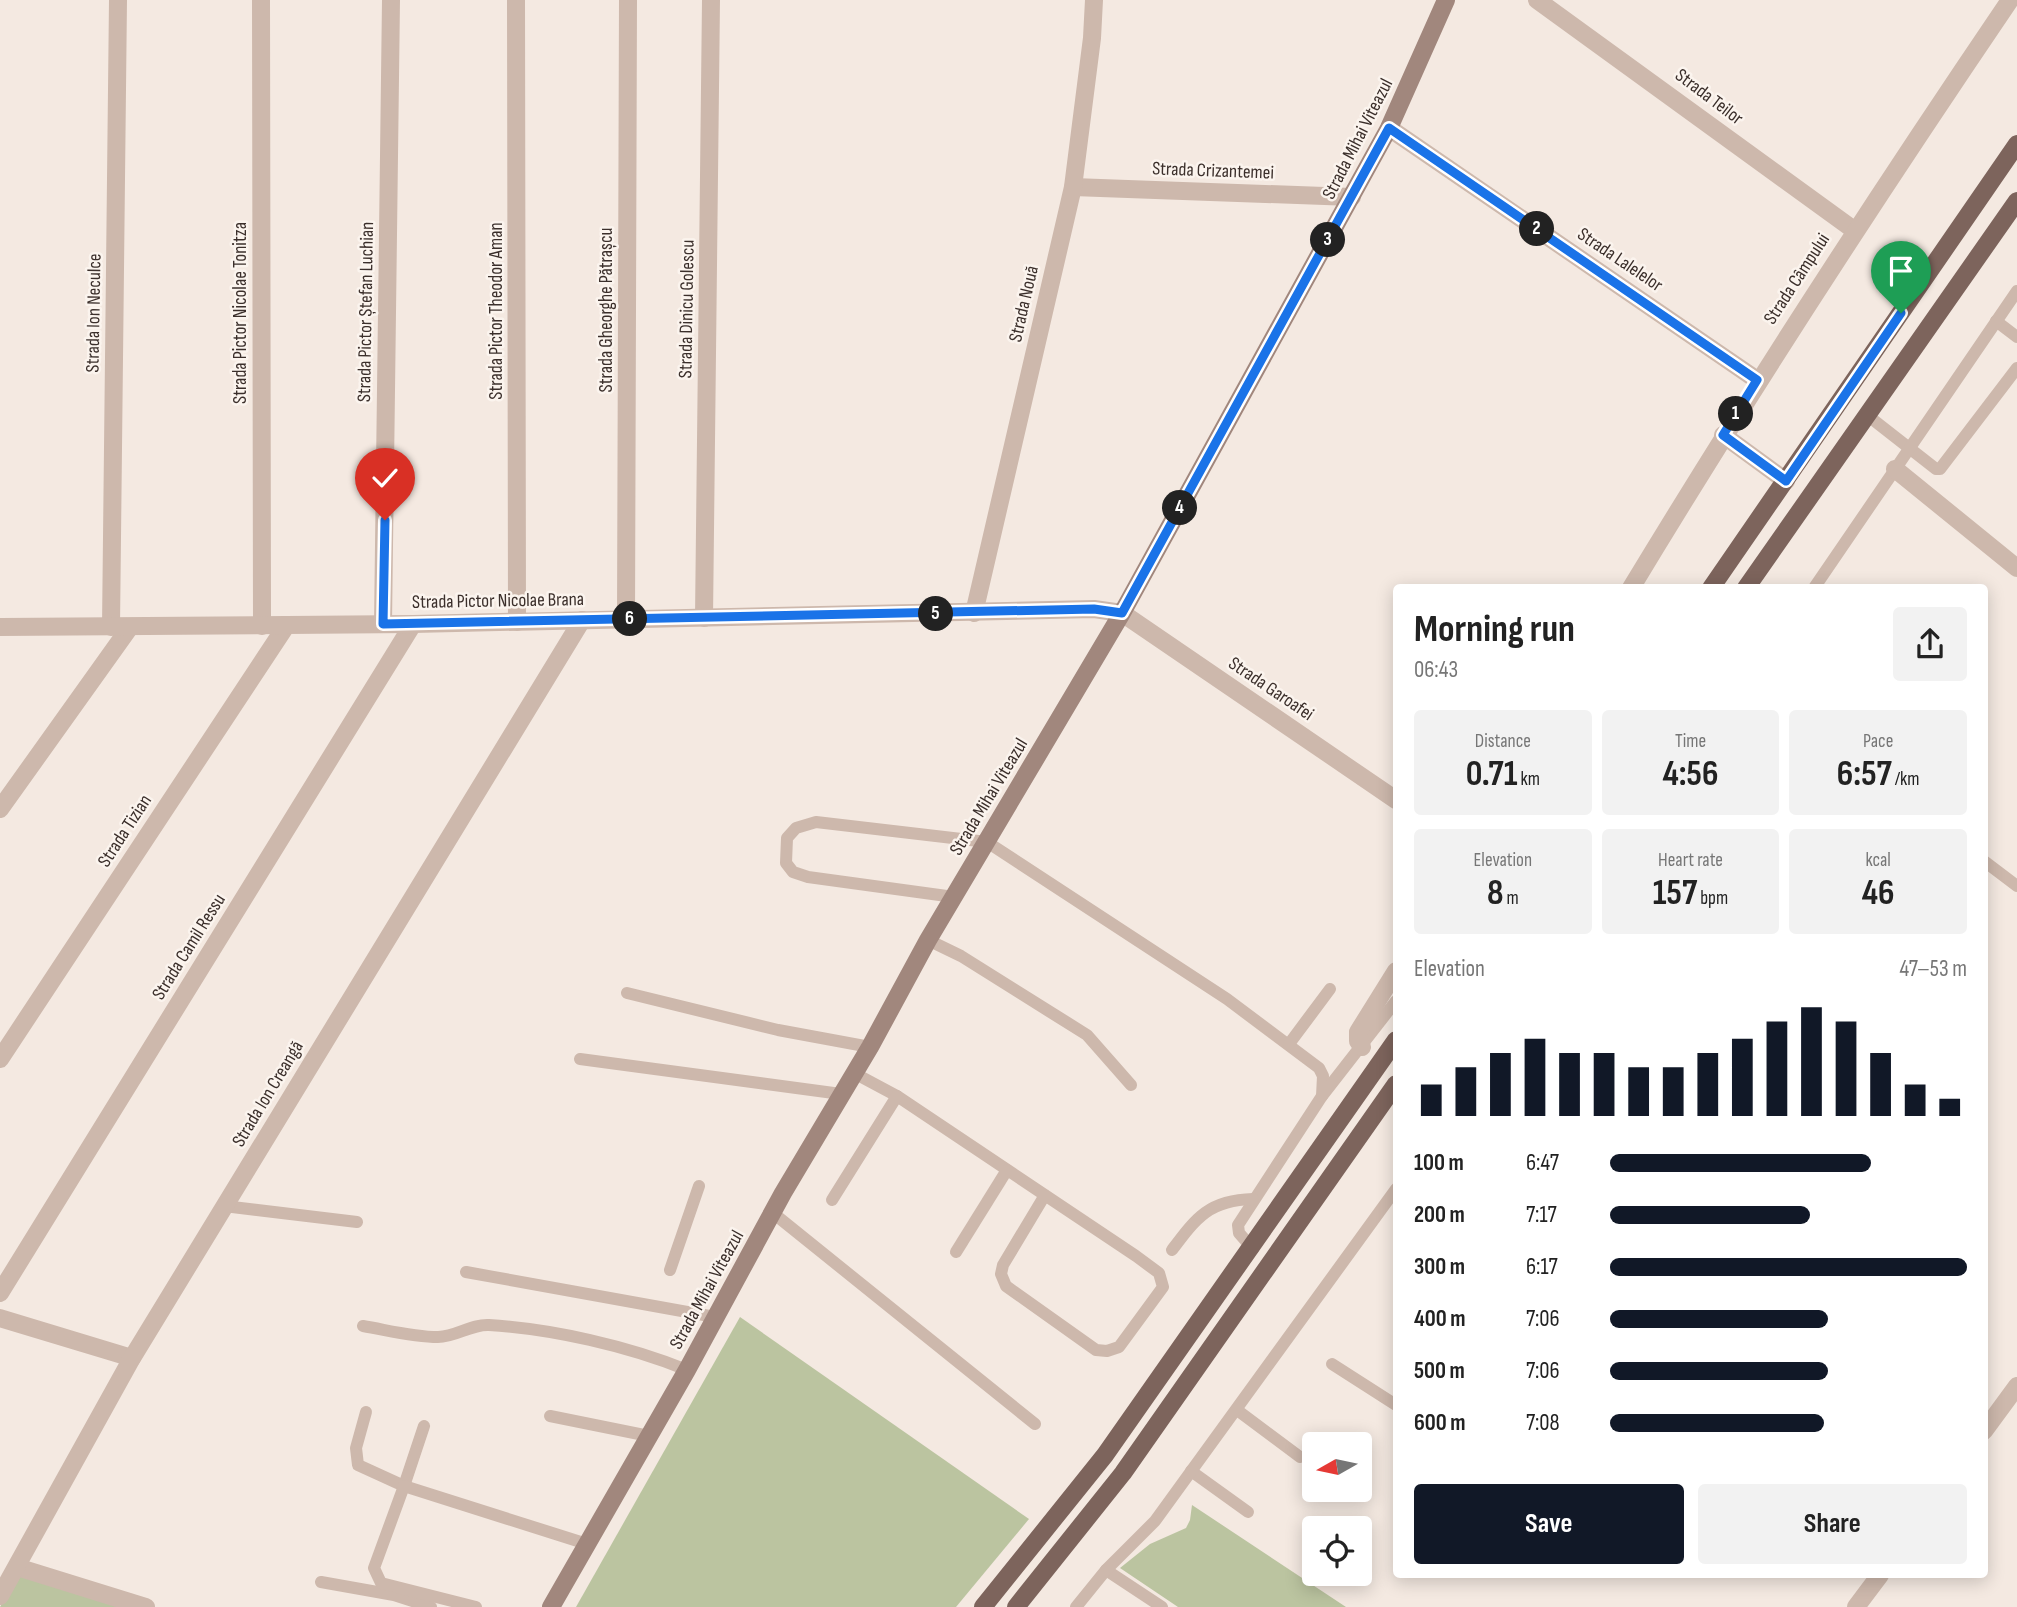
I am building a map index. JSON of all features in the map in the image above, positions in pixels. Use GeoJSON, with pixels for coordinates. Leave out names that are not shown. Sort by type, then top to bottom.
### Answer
{"type":"FeatureCollection","features":[{"type":"Feature","properties":{"kind":"main road","name":"Strada Mihai Viteazul"},"geometry":{"type":"LineString","coordinates":[[551,1607],[687,1370],[773,1213],[870,1047],[928,940],[1122,613],[1389,128],[1446,0]]}},
{"type":"Feature","properties":{"kind":"main road"},"geometry":{"type":"LineString","coordinates":[[1714,584],[2017,144]]}},
{"type":"Feature","properties":{"kind":"main road"},"geometry":{"type":"LineString","coordinates":[[1749,584],[2017,201]]}},
{"type":"Feature","properties":{"kind":"main road"},"geometry":{"type":"LineString","coordinates":[[983,1607],[1105,1455],[1253,1249],[1393,1044]]}},
{"type":"Feature","properties":{"kind":"main road"},"geometry":{"type":"LineString","coordinates":[[1016,1607],[1123,1473],[1393,1088]]}},
{"type":"Feature","properties":{"kind":"street","name":"Strada Ion Neculce"},"geometry":{"type":"LineString","coordinates":[[111,627],[118,0]]}},
{"type":"Feature","properties":{"kind":"street","name":"Strada Pictor Nicolae Tonitza"},"geometry":{"type":"LineString","coordinates":[[261,0],[262,626]]}},
{"type":"Feature","properties":{"kind":"street","name":"Strada Pictor Ștefan Luchian"},"geometry":{"type":"LineString","coordinates":[[383,624],[391,0]]}},
{"type":"Feature","properties":{"kind":"street","name":"Strada Pictor Theodor Aman"},"geometry":{"type":"LineString","coordinates":[[516,0],[517,622]]}},
{"type":"Feature","properties":{"kind":"street","name":"Strada Gheorghe Pătrașcu"},"geometry":{"type":"LineString","coordinates":[[626,619],[628,0]]}},
{"type":"Feature","properties":{"kind":"street","name":"Strada Dinicu Golescu"},"geometry":{"type":"LineString","coordinates":[[704,618],[711,0]]}},
{"type":"Feature","properties":{"kind":"street","name":"Strada Nouă"},"geometry":{"type":"LineString","coordinates":[[974,613],[1073,187],[1092,38],[1094,0]]}},
{"type":"Feature","properties":{"kind":"street","name":"Strada Teilor"},"geometry":{"type":"LineString","coordinates":[[1537,0],[1854,230]]}},
{"type":"Feature","properties":{"kind":"street","name":"Strada Câmpului"},"geometry":{"type":"LineString","coordinates":[[1633,584],[1757,380],[1854,230],[2010,0]]}},
{"type":"Feature","properties":{"kind":"street","name":"Strada Lalelelor"},"geometry":{"type":"LineString","coordinates":[[1389,128],[1757,380]]}},
{"type":"Feature","properties":{"kind":"street","name":"Strada Crizantemei"},"geometry":{"type":"LineString","coordinates":[[1073,187],[1352,198]]}},
{"type":"Feature","properties":{"kind":"street"},"geometry":{"type":"LineString","coordinates":[[1723,435],[1786,481]]}},
{"type":"Feature","properties":{"kind":"street"},"geometry":{"type":"LineString","coordinates":[[1895,470],[2017,568]]}},
{"type":"Feature","properties":{"kind":"street","name":"Strada Pictor Nicolae Brana"},"geometry":{"type":"LineString","coordinates":[[0,627],[413,624],[1094,609],[1122,613]]}},
{"type":"Feature","properties":{"kind":"street","name":"Strada Garoafei"},"geometry":{"type":"LineString","coordinates":[[1122,613],[1393,798]]}},
{"type":"Feature","properties":{"kind":"street","name":"Strada Ion Creangă"},"geometry":{"type":"LineString","coordinates":[[0,1596],[132,1358],[582,620]]}},
{"type":"Feature","properties":{"kind":"street","name":"Strada Camil Ressu"},"geometry":{"type":"LineString","coordinates":[[0,1293],[413,624]]}},
{"type":"Feature","properties":{"kind":"street","name":"Strada Tizian"},"geometry":{"type":"LineString","coordinates":[[0,1059],[286,626]]}},
{"type":"Feature","properties":{"kind":"street"},"geometry":{"type":"LineString","coordinates":[[0,809],[130,627]]}},
{"type":"Feature","properties":{"kind":"street"},"geometry":{"type":"LineString","coordinates":[[1362,1047],[1358,1041],[1358,1032],[1393,976]]}},
{"type":"Feature","properties":{"kind":"street"},"geometry":{"type":"LineString","coordinates":[[0,1318],[132,1358]]}},
{"type":"Feature","properties":{"kind":"street"},"geometry":{"type":"LineString","coordinates":[[1988,1426],[2017,1386]]}},
{"type":"Feature","properties":{"kind":"street"},"geometry":{"type":"LineString","coordinates":[[17,1567],[146,1607]]}},
{"type":"Feature","properties":{"kind":"street"},"geometry":{"type":"LineString","coordinates":[[1856,1607],[1878,1578]]}},
{"type":"Feature","properties":{"kind":"lane"},"geometry":{"type":"LineString","coordinates":[[1817,584],[2017,291]]}},
{"type":"Feature","properties":{"kind":"lane"},"geometry":{"type":"LineString","coordinates":[[1996,321],[2017,337]]}},
{"type":"Feature","properties":{"kind":"lane"},"geometry":{"type":"LineString","coordinates":[[1867,415],[1936,469],[1944,466],[2017,368]]}},
{"type":"Feature","properties":{"kind":"lane"},"geometry":{"type":"LineString","coordinates":[[954,897],[808,877],[793,872],[786,863],[787,838],[796,828],[816,821],[986,842],[1227,999],[1289,1044],[1319,1068],[1323,1076],[1322,1096]]}},
{"type":"Feature","properties":{"kind":"lane"},"geometry":{"type":"LineString","coordinates":[[1988,864],[2017,886]]}},
{"type":"Feature","properties":{"kind":"lane"},"geometry":{"type":"LineString","coordinates":[[928,940],[961,956],[1087,1035],[1130,1085]]}},
{"type":"Feature","properties":{"kind":"lane"},"geometry":{"type":"LineString","coordinates":[[1289,1044],[1330,989]]}},
{"type":"Feature","properties":{"kind":"lane"},"geometry":{"type":"LineString","coordinates":[[627,993],[778,1030],[870,1047]]}},
{"type":"Feature","properties":{"kind":"lane"},"geometry":{"type":"LineString","coordinates":[[1253,1249],[1239,1233],[1238,1225],[1322,1096],[1393,1005]]}},
{"type":"Feature","properties":{"kind":"lane"},"geometry":{"type":"LineString","coordinates":[[580,1059],[841,1094]]}},
{"type":"Feature","properties":{"kind":"lane"},"geometry":{"type":"LineString","coordinates":[[854,1073],[897,1096],[1045,1195],[1159,1273],[1163,1279],[1163,1287],[1119,1347],[1107,1351],[1096,1350],[1006,1286],[1001,1274],[1003,1265],[1045,1195]]}},
{"type":"Feature","properties":{"kind":"lane"},"geometry":{"type":"LineString","coordinates":[[832,1200],[897,1096]]}},
{"type":"Feature","properties":{"kind":"lane"},"geometry":{"type":"LineString","coordinates":[[956,1252],[1007,1170]]}},
{"type":"Feature","properties":{"kind":"lane"},"geometry":{"type":"LineString","coordinates":[[670,1270],[699,1186]]}},
{"type":"Feature","properties":{"kind":"lane"},"geometry":{"type":"LineString","coordinates":[[1076,1607],[1106,1570],[1155,1521],[1393,1193]]}},
{"type":"Feature","properties":{"kind":"lane"},"geometry":{"type":"LineString","coordinates":[[1172,1251],[1203,1211],[1235,1201],[1253,1199]]}},
{"type":"Feature","properties":{"kind":"lane"},"geometry":{"type":"LineString","coordinates":[[224,1206],[357,1222]]}},
{"type":"Feature","properties":{"kind":"lane"},"geometry":{"type":"LineString","coordinates":[[773,1213],[1035,1424]]}},
{"type":"Feature","properties":{"kind":"lane"},"geometry":{"type":"LineString","coordinates":[[466,1272],[715,1317]]}},
{"type":"Feature","properties":{"kind":"lane"},"geometry":{"type":"LineString","coordinates":[[363,1326],[437,1337],[460,1335],[485,1324],[533,1330],[645,1353],[687,1370]]}},
{"type":"Feature","properties":{"kind":"lane"},"geometry":{"type":"LineString","coordinates":[[1332,1364],[1393,1403]]}},
{"type":"Feature","properties":{"kind":"lane"},"geometry":{"type":"LineString","coordinates":[[1237,1410],[1300,1457]]}},
{"type":"Feature","properties":{"kind":"lane"},"geometry":{"type":"LineString","coordinates":[[366,1412],[356,1448],[358,1465],[404,1486],[587,1544]]}},
{"type":"Feature","properties":{"kind":"lane"},"geometry":{"type":"LineString","coordinates":[[550,1416],[649,1436]]}},
{"type":"Feature","properties":{"kind":"lane"},"geometry":{"type":"LineString","coordinates":[[424,1426],[374,1568],[377,1579],[381,1583],[476,1607]]}},
{"type":"Feature","properties":{"kind":"lane"},"geometry":{"type":"LineString","coordinates":[[1191,1471],[1248,1512]]}},
{"type":"Feature","properties":{"kind":"lane"},"geometry":{"type":"LineString","coordinates":[[1106,1570],[1162,1607]]}},
{"type":"Feature","properties":{"kind":"lane"},"geometry":{"type":"LineString","coordinates":[[321,1582],[394,1595],[431,1607]]}},
{"type":"Feature","properties":{"kind":"green space"},"geometry":{"type":"Polygon","coordinates":[[[740,1317],[1029,1519],[956,1607],[576,1607],[740,1317]]]}},
{"type":"Feature","properties":{"kind":"green space"},"geometry":{"type":"Polygon","coordinates":[[[1192,1505],[1302,1578],[1302,1586],[1314,1586],[1346,1607],[1178,1607],[1120,1568],[1150,1544],[1186,1528],[1192,1505]]]}},
{"type":"Feature","properties":{"kind":"green space"},"geometry":{"type":"Polygon","coordinates":[[[19,1574],[128,1607],[0,1607],[19,1574]]]}},
{"type":"Feature","properties":{"kind":"route"},"geometry":{"type":"LineString","coordinates":[[385,520],[383,624],[1094,609],[1122,613],[1389,128],[1757,380],[1723,435],[1786,481],[1901,313]]}}]}
